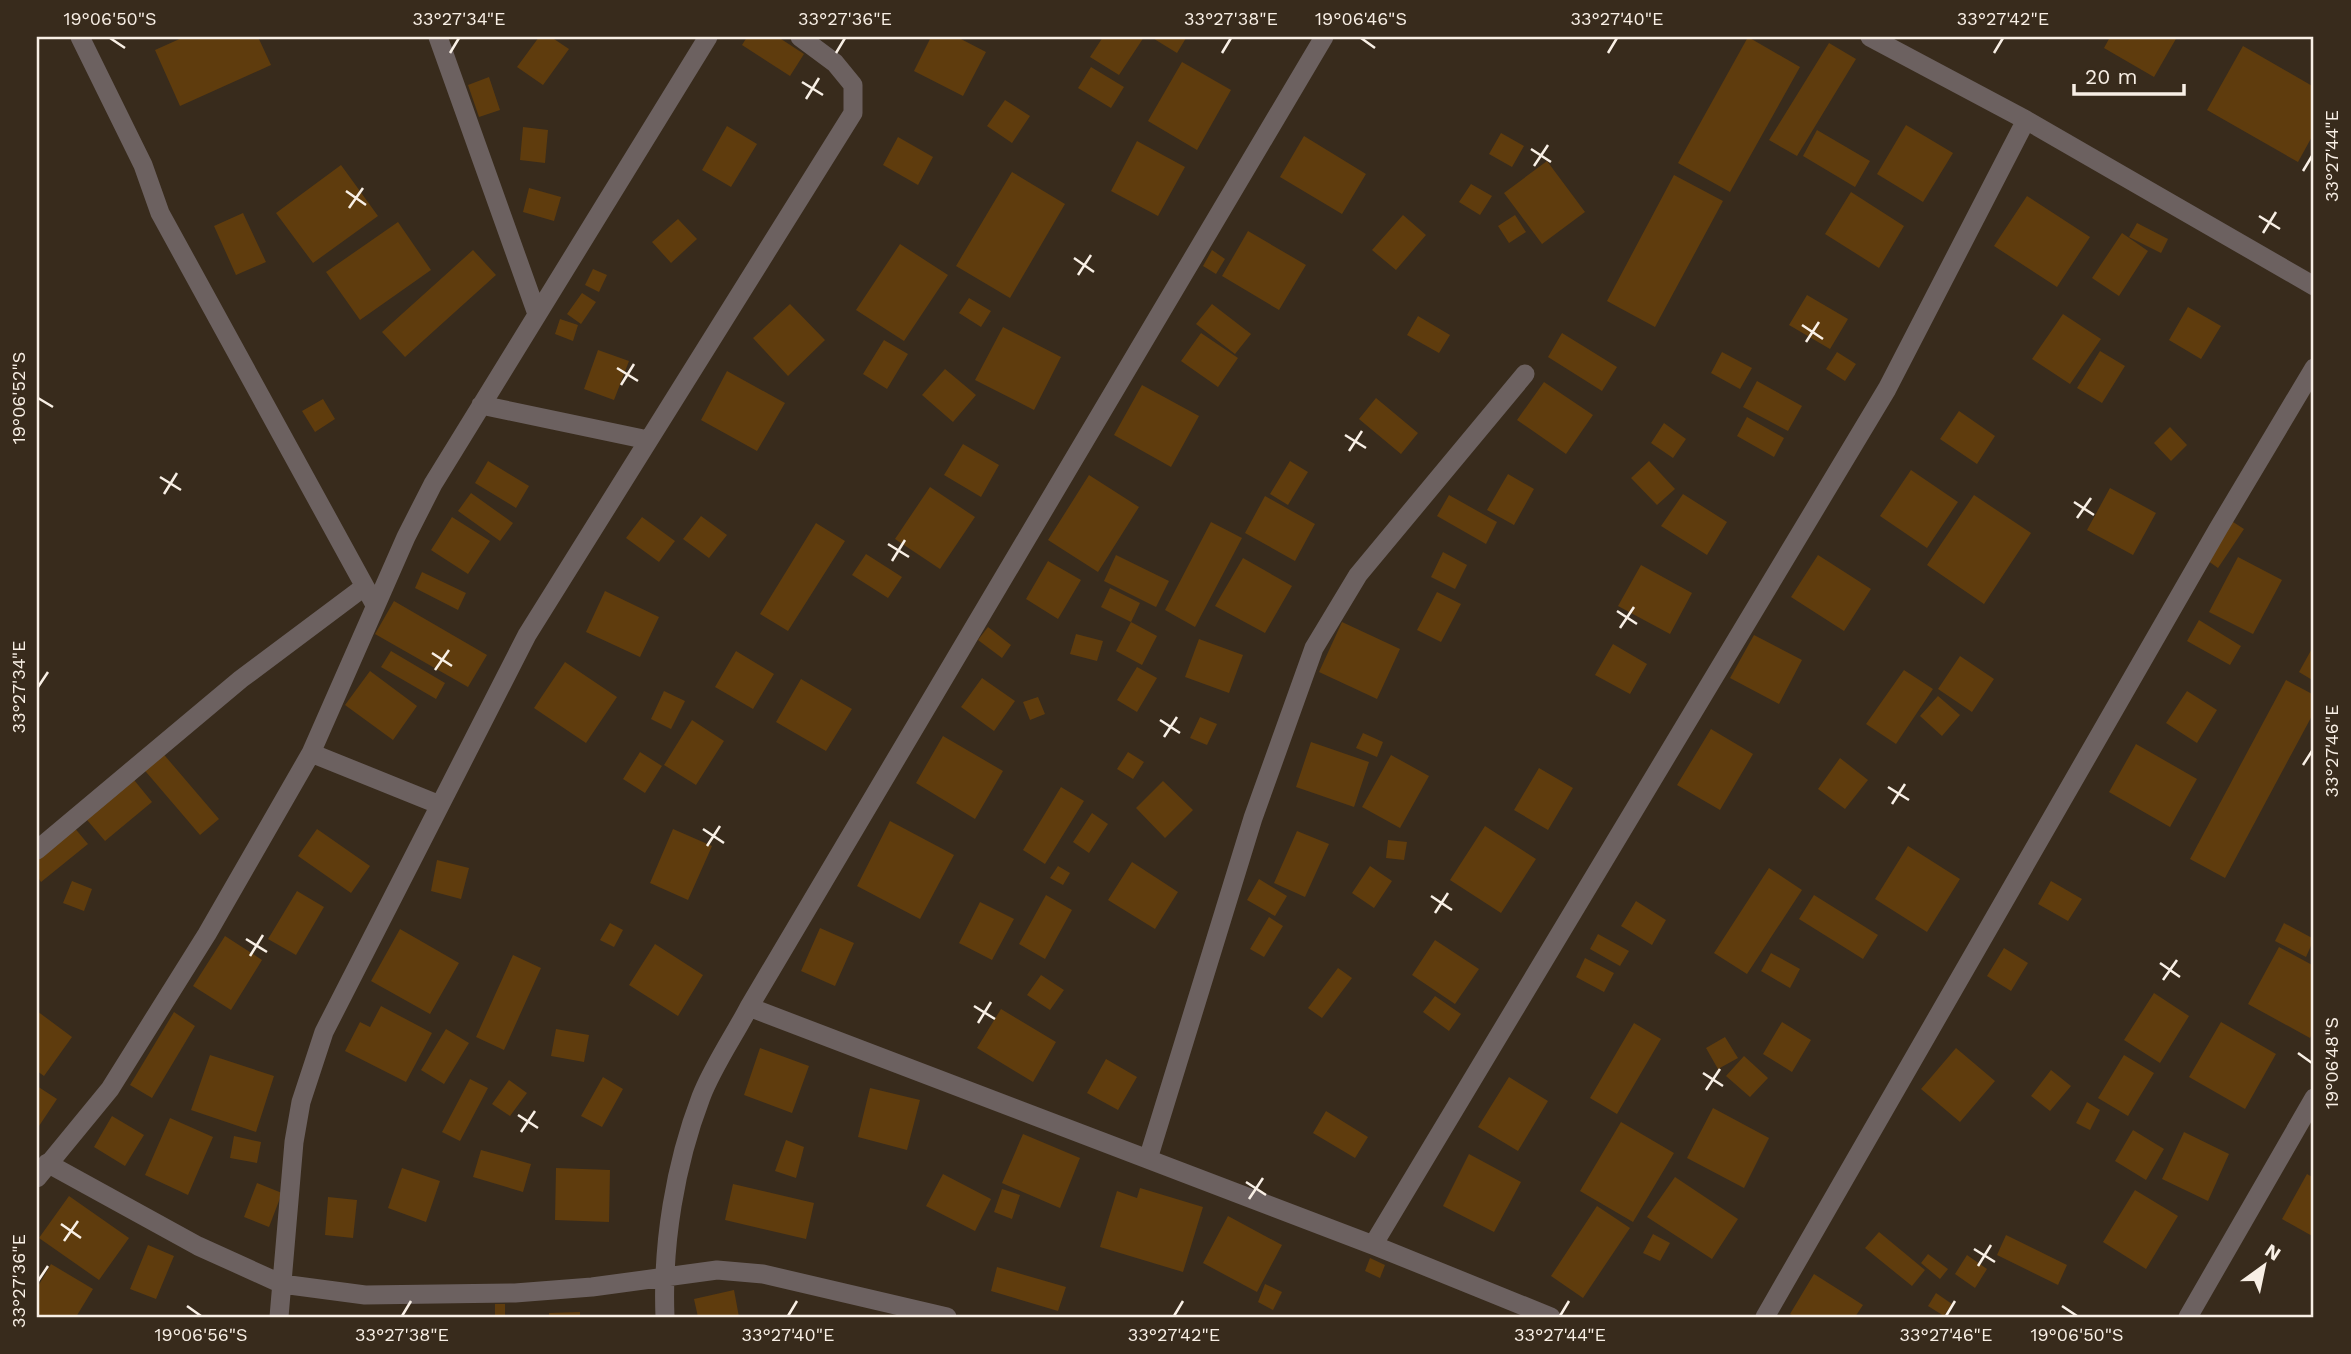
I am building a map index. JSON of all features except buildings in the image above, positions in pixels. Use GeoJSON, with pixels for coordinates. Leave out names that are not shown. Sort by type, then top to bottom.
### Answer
{"type":"FeatureCollection","features":[{"type":"Feature","properties":{"kind":"street"},"geometry":{"type":"LineString","coordinates":[[80,37],[143,165],[160,213],[375,605]]}},
{"type":"Feature","properties":{"kind":"street"},"geometry":{"type":"LineString","coordinates":[[438,37],[537,314]]}},
{"type":"Feature","properties":{"kind":"street"},"geometry":{"type":"LineString","coordinates":[[708,37],[433,484],[375,605],[311,753],[155,1021],[110,1089],[42,1170],[198,1246],[282,1283],[365,1295],[501,1293],[592,1287],[663,1275],[717,1270],[763,1273],[947,1317]]}},
{"type":"Feature","properties":{"kind":"street"},"geometry":{"type":"LineString","coordinates":[[279,1317],[294,1142],[304,1090],[324,1032],[527,635],[853,113],[853,85],[835,63],[800,37]]}},
{"type":"Feature","properties":{"kind":"street"},"geometry":{"type":"LineString","coordinates":[[665,1317],[663,1275],[673,1203],[702,1095],[749,1007],[1324,37]]}},
{"type":"Feature","properties":{"kind":"street"},"geometry":{"type":"LineString","coordinates":[[1870,37],[2026,120],[2314,286]]}},
{"type":"Feature","properties":{"kind":"street"},"geometry":{"type":"LineString","coordinates":[[1373,1245],[1864,429],[2026,120]]}},
{"type":"Feature","properties":{"kind":"street"},"geometry":{"type":"LineString","coordinates":[[1765,1317],[2218,529],[2314,369]]}},
{"type":"Feature","properties":{"kind":"street"},"geometry":{"type":"LineString","coordinates":[[1148,1159],[1253,818],[1314,648],[1358,576],[1525,374]]}},
{"type":"Feature","properties":{"kind":"street"},"geometry":{"type":"LineString","coordinates":[[481,405],[649,440]]}},
{"type":"Feature","properties":{"kind":"street"},"geometry":{"type":"LineString","coordinates":[[37,850],[241,680],[364,587]]}},
{"type":"Feature","properties":{"kind":"street"},"geometry":{"type":"LineString","coordinates":[[311,753],[440,805]]}},
{"type":"Feature","properties":{"kind":"street"},"geometry":{"type":"LineString","coordinates":[[749,1007],[1373,1245],[1551,1317]]}},
{"type":"Feature","properties":{"kind":"street"},"geometry":{"type":"LineString","coordinates":[[2189,1317],[2314,1098]]}}]}
